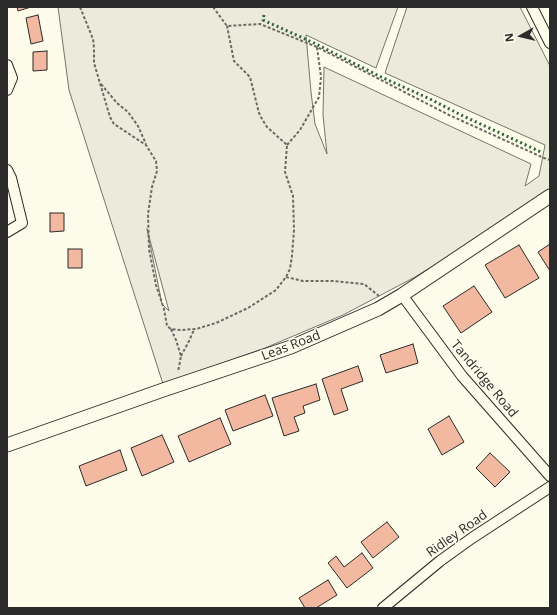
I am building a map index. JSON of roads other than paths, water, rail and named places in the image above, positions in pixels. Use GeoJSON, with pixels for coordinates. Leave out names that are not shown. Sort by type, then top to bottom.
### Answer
{"type":"FeatureCollection","features":[{"type":"Feature","properties":{"kind":"street"},"geometry":{"type":"LineString","coordinates":[[532,7],[550,43]]}},
{"type":"Feature","properties":{"kind":"street"},"geometry":{"type":"LineString","coordinates":[[7,65],[12,78],[7,90]]}},
{"type":"Feature","properties":{"kind":"street"},"geometry":{"type":"LineString","coordinates":[[7,170],[11,178],[22,223],[7,232]]}},
{"type":"Feature","properties":{"kind":"street","name":"Leas Road"},"geometry":{"type":"LineString","coordinates":[[8,443],[291,347],[378,309],[402,295],[550,196]]}},
{"type":"Feature","properties":{"kind":"street","name":"Tandridge Road"},"geometry":{"type":"LineString","coordinates":[[402,295],[462,376],[550,476]]}},
{"type":"Feature","properties":{"kind":"street","name":"Ridley Road"},"geometry":{"type":"LineString","coordinates":[[383,608],[440,561],[472,538],[550,487]]}}]}
